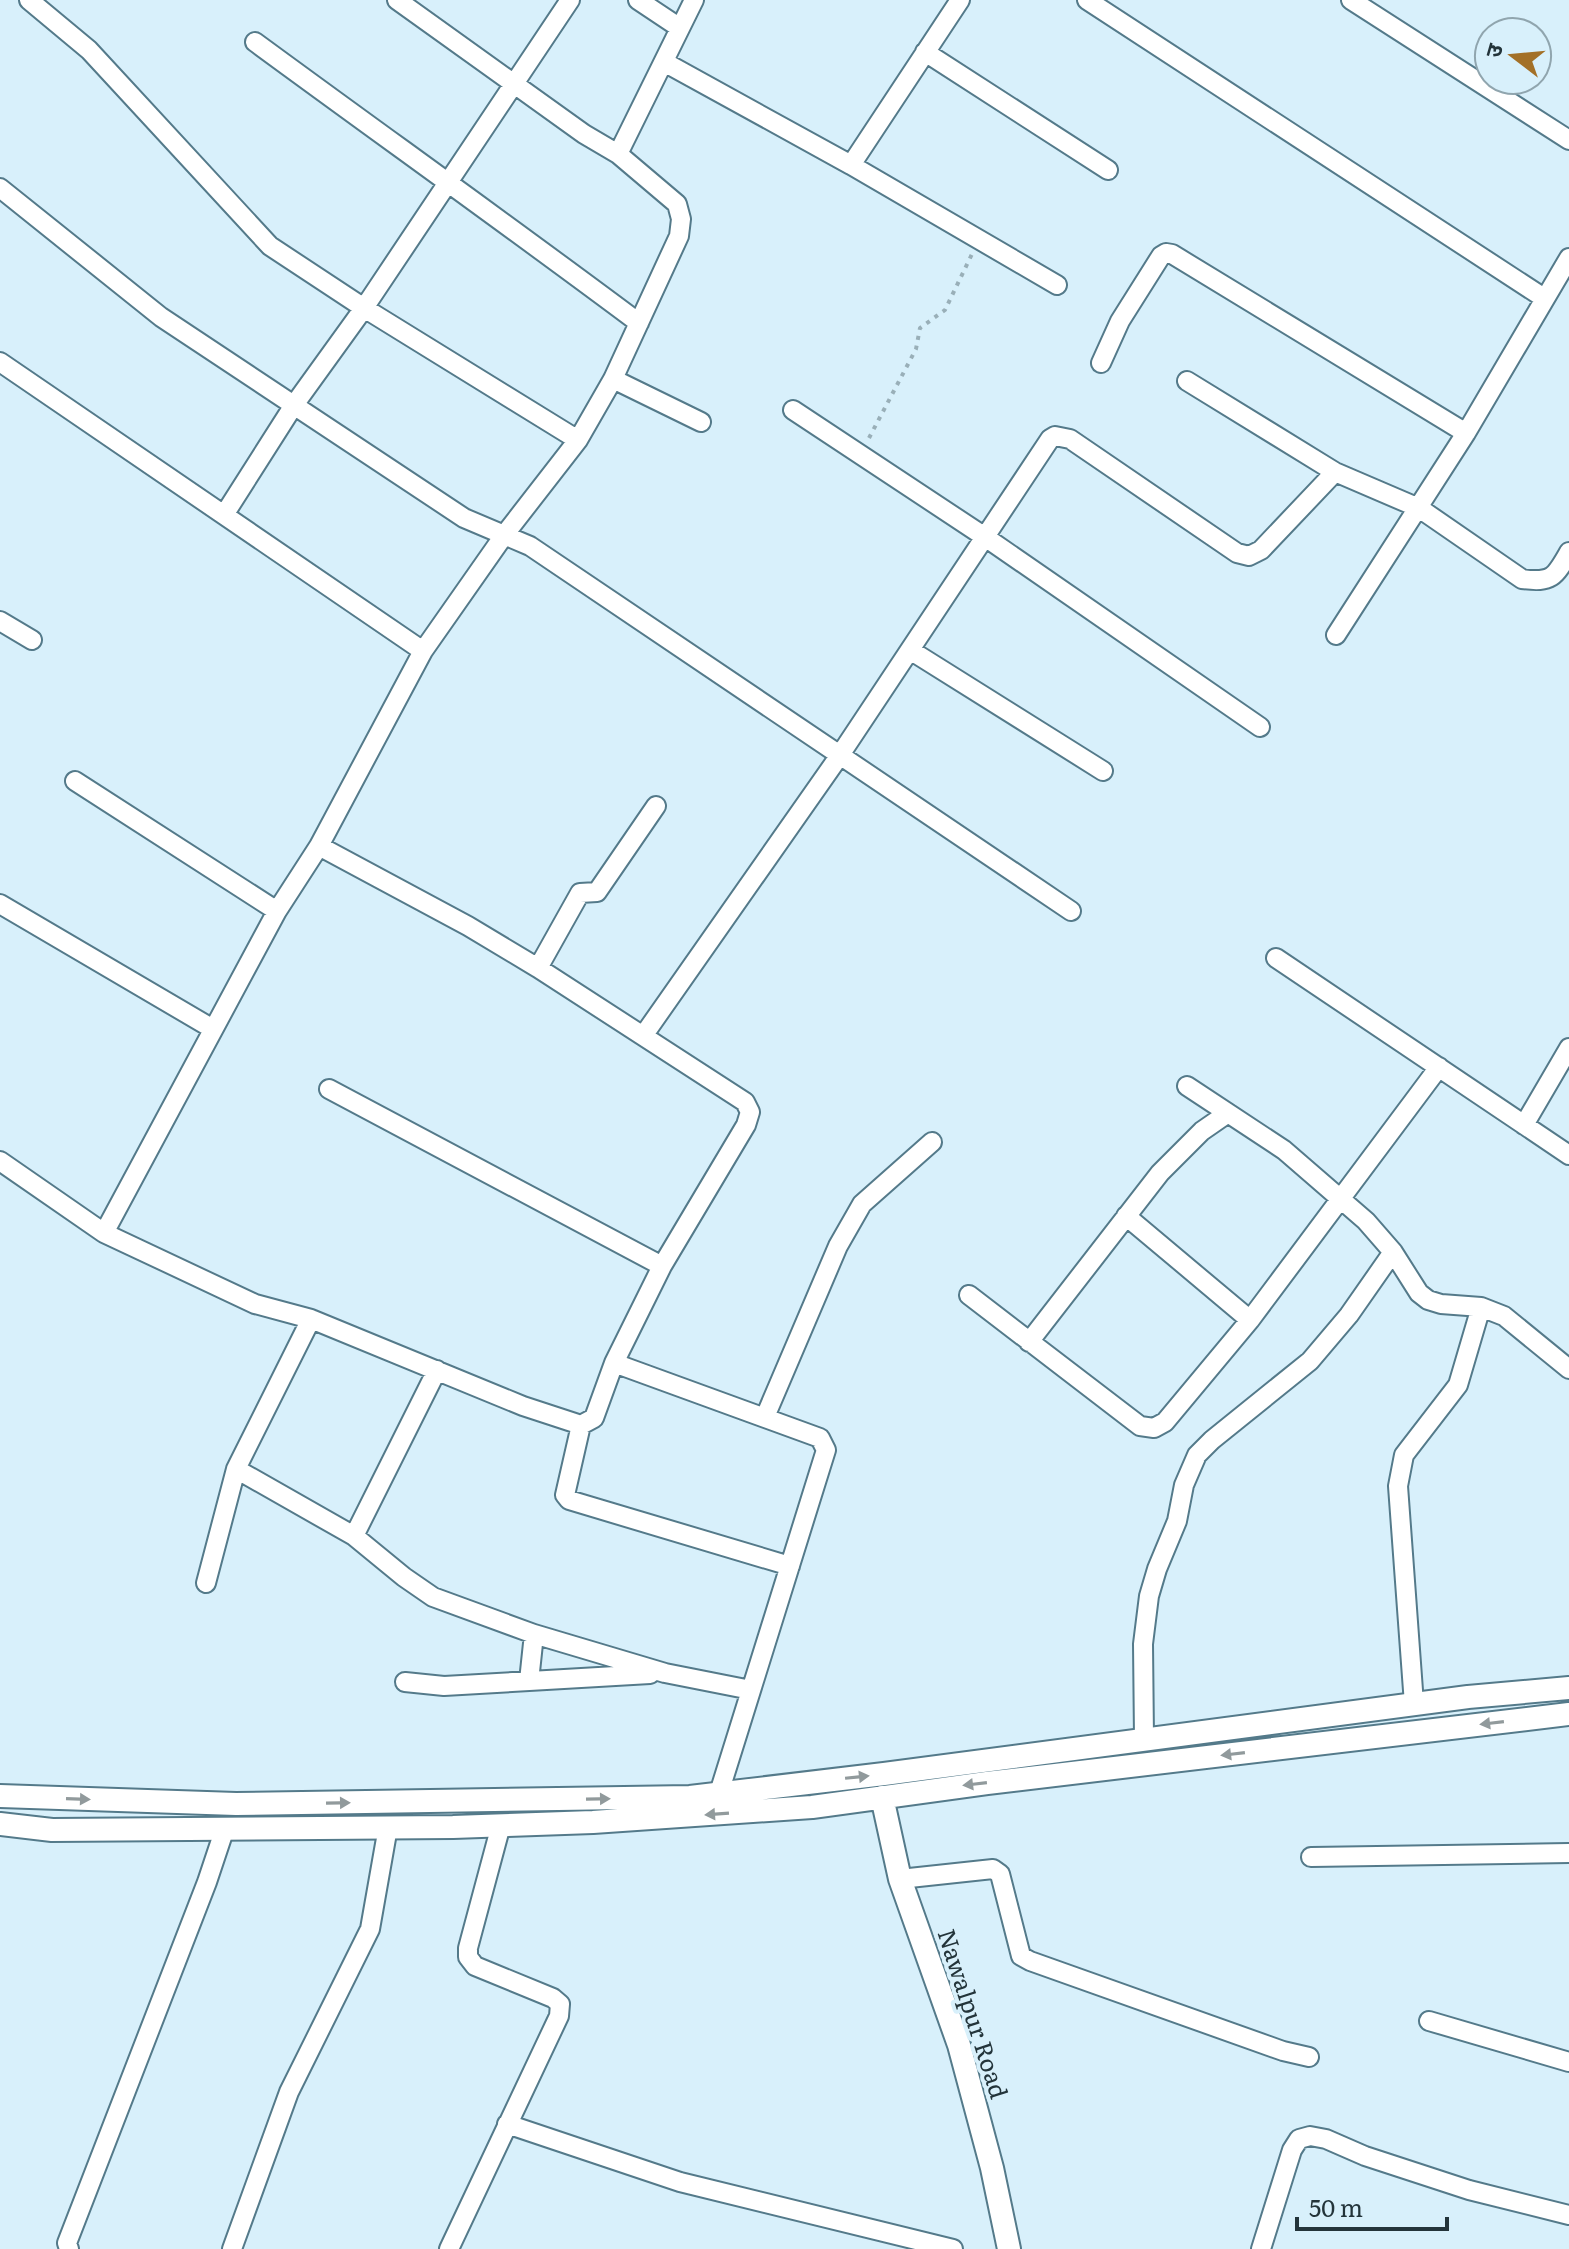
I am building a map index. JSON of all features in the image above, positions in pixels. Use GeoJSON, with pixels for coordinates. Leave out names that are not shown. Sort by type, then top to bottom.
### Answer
{"type":"FeatureCollection","features":[{"type":"Feature","properties":{"kind":"street"},"geometry":{"type":"LineString","coordinates":[[29,0],[89,50],[270,246],[578,440]]}},
{"type":"Feature","properties":{"kind":"street"},"geometry":{"type":"LineString","coordinates":[[104,1233],[277,911],[319,846],[423,651],[505,534],[578,440],[613,379],[679,236],[681,219],[677,204],[618,154],[584,134],[397,0]]}},
{"type":"Feature","properties":{"kind":"street"},"geometry":{"type":"LineString","coordinates":[[224,515],[294,405],[364,308],[570,0]]}},
{"type":"Feature","properties":{"kind":"street"},"geometry":{"type":"LineString","coordinates":[[638,0],[680,28]]}},
{"type":"Feature","properties":{"kind":"street"},"geometry":{"type":"LineString","coordinates":[[618,154],[694,0]]}},
{"type":"Feature","properties":{"kind":"street"},"geometry":{"type":"LineString","coordinates":[[851,165],[960,0]]}},
{"type":"Feature","properties":{"kind":"street"},"geometry":{"type":"LineString","coordinates":[[1087,0],[1544,298]]}},
{"type":"Feature","properties":{"kind":"street"},"geometry":{"type":"LineString","coordinates":[[1351,0],[1569,140]]}},
{"type":"Feature","properties":{"kind":"street"},"geometry":{"type":"LineString","coordinates":[[255,42],[411,157],[450,181],[639,323]]}},
{"type":"Feature","properties":{"kind":"street"},"geometry":{"type":"LineString","coordinates":[[925,52],[1108,170]]}},
{"type":"Feature","properties":{"kind":"street"},"geometry":{"type":"LineString","coordinates":[[664,62],[851,165],[1057,285]]}},
{"type":"Feature","properties":{"kind":"street"},"geometry":{"type":"LineString","coordinates":[[0,188],[161,317],[464,518],[530,546],[1071,911]]}},
{"type":"Feature","properties":{"kind":"street"},"geometry":{"type":"LineString","coordinates":[[1101,363],[1120,321],[1161,256],[1172,254],[1466,433]]}},
{"type":"Feature","properties":{"kind":"street"},"geometry":{"type":"LineString","coordinates":[[1336,635],[1466,433],[1569,258]]}},
{"type":"Feature","properties":{"kind":"street"},"geometry":{"type":"LineString","coordinates":[[0,362],[423,651]]}},
{"type":"Feature","properties":{"kind":"street"},"geometry":{"type":"LineString","coordinates":[[613,379],[701,422]]}},
{"type":"Feature","properties":{"kind":"street"},"geometry":{"type":"LineString","coordinates":[[1187,381],[1335,472],[1419,508],[1522,579],[1541,582],[1556,575],[1569,552]]}},
{"type":"Feature","properties":{"kind":"street"},"geometry":{"type":"LineString","coordinates":[[793,410],[985,537],[1260,727]]}},
{"type":"Feature","properties":{"kind":"street"},"geometry":{"type":"LineString","coordinates":[[643,1036],[840,755],[1050,439],[1055,436],[1070,439],[1237,553],[1249,556],[1261,550],[1335,472]]}},
{"type":"Feature","properties":{"kind":"street"},"geometry":{"type":"LineString","coordinates":[[0,621],[32,640]]}},
{"type":"Feature","properties":{"kind":"street"},"geometry":{"type":"LineString","coordinates":[[910,650],[1103,771]]}},
{"type":"Feature","properties":{"kind":"street"},"geometry":{"type":"LineString","coordinates":[[75,781],[277,911]]}},
{"type":"Feature","properties":{"kind":"street"},"geometry":{"type":"LineString","coordinates":[[538,968],[580,893],[597,892],[656,806]]}},
{"type":"Feature","properties":{"kind":"street"},"geometry":{"type":"LineString","coordinates":[[0,1161],[104,1233],[255,1304],[311,1319],[523,1406],[581,1425],[594,1418],[614,1363],[662,1266],[746,1125],[750,1112],[745,1102],[538,968],[468,926],[319,846]]}},
{"type":"Feature","properties":{"kind":"street"},"geometry":{"type":"LineString","coordinates":[[0,904],[213,1029]]}},
{"type":"Feature","properties":{"kind":"street"},"geometry":{"type":"LineString","coordinates":[[1276,958],[1569,1155]]}},
{"type":"Feature","properties":{"kind":"street"},"geometry":{"type":"LineString","coordinates":[[1524,1125],[1569,1048]]}},
{"type":"Feature","properties":{"kind":"street"},"geometry":{"type":"LineString","coordinates":[[969,1295],[1140,1426],[1154,1428],[1177,1409],[1250,1320],[1439,1067]]}},
{"type":"Feature","properties":{"kind":"street"},"geometry":{"type":"LineString","coordinates":[[1187,1086],[1284,1150],[1342,1199],[1393,1252],[1419,1293],[1428,1300],[1481,1307],[1504,1316],[1569,1369]]}},
{"type":"Feature","properties":{"kind":"street"},"geometry":{"type":"LineString","coordinates":[[329,1089],[662,1266]]}},
{"type":"Feature","properties":{"kind":"street"},"geometry":{"type":"LineString","coordinates":[[1029,1342],[1126,1216],[1184,1147],[1228,1113]]}},
{"type":"Feature","properties":{"kind":"street"},"geometry":{"type":"LineString","coordinates":[[765,1417],[838,1246],[862,1204],[932,1142]]}},
{"type":"Feature","properties":{"kind":"street"},"geometry":{"type":"LineString","coordinates":[[1126,1216],[1250,1320]]}},
{"type":"Feature","properties":{"kind":"street"},"geometry":{"type":"LineString","coordinates":[[1144,1738],[1143,1644],[1149,1596],[1177,1521],[1184,1485],[1197,1455],[1310,1361],[1349,1315],[1393,1252]]}},
{"type":"Feature","properties":{"kind":"street"},"geometry":{"type":"LineString","coordinates":[[1414,1704],[1399,1506],[1400,1466],[1404,1455],[1458,1385],[1481,1307]]}},
{"type":"Feature","properties":{"kind":"street"},"geometry":{"type":"LineString","coordinates":[[206,1583],[236,1469],[311,1319]]}},
{"type":"Feature","properties":{"kind":"street"},"geometry":{"type":"LineString","coordinates":[[614,1363],[820,1438],[826,1450],[719,1793]]}},
{"type":"Feature","properties":{"kind":"street"},"geometry":{"type":"LineString","coordinates":[[354,1536],[437,1370]]}},
{"type":"Feature","properties":{"kind":"street"},"geometry":{"type":"LineString","coordinates":[[581,1425],[565,1495],[569,1500],[790,1566]]}},
{"type":"Feature","properties":{"kind":"street"},"geometry":{"type":"LineString","coordinates":[[236,1469],[354,1536],[433,1597],[534,1634],[665,1673],[751,1690]]}},
{"type":"Feature","properties":{"kind":"street"},"geometry":{"type":"LineString","coordinates":[[529,1681],[534,1634]]}},
{"type":"Feature","properties":{"kind":"street"},"geometry":{"type":"LineString","coordinates":[[405,1682],[444,1686],[665,1673]]}},
{"type":"Feature","properties":{"kind":"street"},"geometry":{"type":"LineString","coordinates":[[0,1796],[236,1804],[690,1797],[1414,1704],[1569,1688]]}},
{"type":"Feature","properties":{"kind":"street"},"geometry":{"type":"LineString","coordinates":[[0,1824],[52,1830],[501,1825],[812,1807],[1569,1714]]}},
{"type":"Feature","properties":{"kind":"street","name":"Nawalpur Road"},"geometry":{"type":"LineString","coordinates":[[882,1797],[900,1879],[959,2045],[992,2168],[1009,2249]]}},
{"type":"Feature","properties":{"kind":"street"},"geometry":{"type":"LineString","coordinates":[[449,2249],[559,2016],[560,2004],[553,1998],[475,1966],[468,1957],[501,1825]]}},
{"type":"Feature","properties":{"kind":"street"},"geometry":{"type":"LineString","coordinates":[[232,2249],[289,2092],[370,1929],[388,1827]]}},
{"type":"Feature","properties":{"kind":"street"},"geometry":{"type":"LineString","coordinates":[[69,2249],[67,2243],[225,1828]]}},
{"type":"Feature","properties":{"kind":"street"},"geometry":{"type":"LineString","coordinates":[[1311,1857],[1569,1853]]}},
{"type":"Feature","properties":{"kind":"street"},"geometry":{"type":"LineString","coordinates":[[900,1879],[993,1869],[1000,1874],[1021,1956],[1283,2051],[1309,2057]]}},
{"type":"Feature","properties":{"kind":"street"},"geometry":{"type":"LineString","coordinates":[[1429,2021],[1569,2062]]}},
{"type":"Feature","properties":{"kind":"street"},"geometry":{"type":"LineString","coordinates":[[507,2124],[680,2182],[953,2249]]}},
{"type":"Feature","properties":{"kind":"street"},"geometry":{"type":"LineString","coordinates":[[1261,2249],[1292,2150],[1299,2139],[1310,2136],[1469,2190],[1569,2215]]}},
{"type":"Feature","properties":{"kind":"path"},"geometry":{"type":"LineString","coordinates":[[860,454],[916,349],[920,328],[945,310],[979,239]]}}]}
